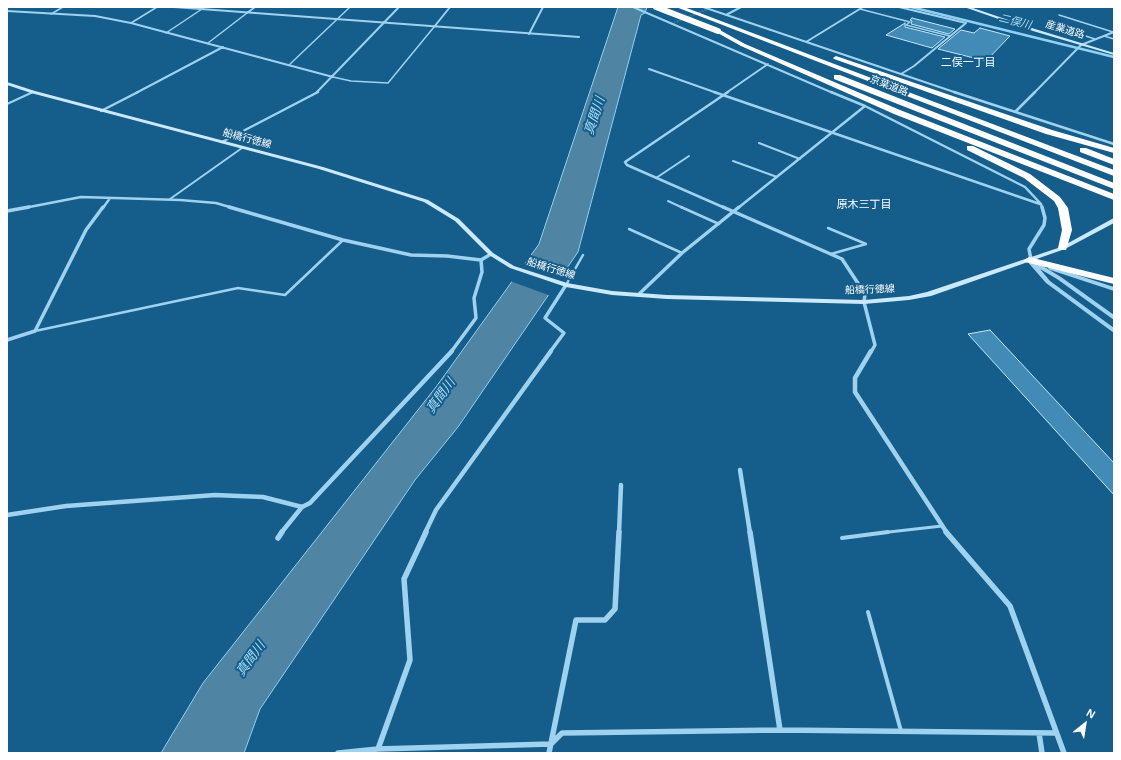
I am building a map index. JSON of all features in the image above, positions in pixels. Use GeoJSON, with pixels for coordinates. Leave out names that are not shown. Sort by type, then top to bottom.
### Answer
{"type":"FeatureCollection","features":[{"type":"Feature","properties":{"kind":"highway","name":"京葉道路"},"geometry":{"type":"LineString","coordinates":[[656,7],[1114,186]]}},
{"type":"Feature","properties":{"kind":"highway","name":"京葉道路"},"geometry":{"type":"LineString","coordinates":[[679,7],[1114,173]]}},
{"type":"Feature","properties":{"kind":"highway"},"geometry":{"type":"LineString","coordinates":[[684,7],[1049,132],[1114,151]]}},
{"type":"Feature","properties":{"kind":"highway"},"geometry":{"type":"LineString","coordinates":[[718,31],[743,44],[897,112],[1027,176],[1057,199],[1063,208],[1067,230],[1063,248]]}},
{"type":"Feature","properties":{"kind":"highway"},"geometry":{"type":"LineString","coordinates":[[844,61],[1114,162]]}},
{"type":"Feature","properties":{"kind":"highway"},"geometry":{"type":"LineString","coordinates":[[897,112],[1114,197]]}},
{"type":"Feature","properties":{"kind":"highway"},"geometry":{"type":"LineString","coordinates":[[1029,260],[1114,281]]}},
{"type":"Feature","properties":{"kind":"main road","name":"産業道路"},"geometry":{"type":"LineString","coordinates":[[966,7],[1080,45],[1114,54]]}},
{"type":"Feature","properties":{"kind":"main road","name":"船橋行徳線"},"geometry":{"type":"LineString","coordinates":[[7,83],[33,92],[101,111],[358,179],[426,201],[457,220],[491,254],[519,270],[564,284],[638,296],[864,302],[909,298],[928,294],[1063,248],[1114,220]]}},
{"type":"Feature","properties":{"kind":"street"},"geometry":{"type":"LineString","coordinates":[[174,7],[579,37]]}},
{"type":"Feature","properties":{"kind":"street"},"geometry":{"type":"LineString","coordinates":[[247,13],[255,7]]}},
{"type":"Feature","properties":{"kind":"street"},"geometry":{"type":"LineString","coordinates":[[222,142],[319,91],[399,7]]}},
{"type":"Feature","properties":{"kind":"street"},"geometry":{"type":"LineString","coordinates":[[434,27],[450,7]]}},
{"type":"Feature","properties":{"kind":"street"},"geometry":{"type":"LineString","coordinates":[[530,34],[543,7]]}},
{"type":"Feature","properties":{"kind":"street"},"geometry":{"type":"LineString","coordinates":[[633,7],[865,106],[1026,187],[1041,204],[1045,218],[1044,225],[1029,249],[1029,260],[1048,282],[1114,331]]}},
{"type":"Feature","properties":{"kind":"street"},"geometry":{"type":"LineString","coordinates":[[703,7],[1095,139],[1114,144]]}},
{"type":"Feature","properties":{"kind":"street"},"geometry":{"type":"LineString","coordinates":[[726,15],[740,7]]}},
{"type":"Feature","properties":{"kind":"street"},"geometry":{"type":"LineString","coordinates":[[806,42],[864,7]]}},
{"type":"Feature","properties":{"kind":"street"},"geometry":{"type":"LineString","coordinates":[[899,7],[966,23],[914,66],[901,74]]}},
{"type":"Feature","properties":{"kind":"street"},"geometry":{"type":"LineString","coordinates":[[7,10],[95,16],[131,23],[333,77]]}},
{"type":"Feature","properties":{"kind":"street"},"geometry":{"type":"LineString","coordinates":[[1015,112],[1080,45],[1113,32]]}},
{"type":"Feature","properties":{"kind":"street"},"geometry":{"type":"LineString","coordinates":[[101,111],[223,47]]}},
{"type":"Feature","properties":{"kind":"street"},"geometry":{"type":"LineString","coordinates":[[768,64],[625,162],[628,165],[656,178],[842,259],[846,263],[865,294],[864,302],[875,345],[855,378],[855,392],[942,526],[1010,606],[1064,753]]}},
{"type":"Feature","properties":{"kind":"street"},"geometry":{"type":"LineString","coordinates":[[649,69],[1041,204]]}},
{"type":"Feature","properties":{"kind":"street"},"geometry":{"type":"LineString","coordinates":[[638,296],[682,254],[865,106]]}},
{"type":"Feature","properties":{"kind":"street"},"geometry":{"type":"LineString","coordinates":[[7,211],[82,197],[170,199],[216,204],[343,240],[411,255],[447,256],[481,260],[491,254]]}},
{"type":"Feature","properties":{"kind":"street"},"geometry":{"type":"LineString","coordinates":[[7,340],[35,331],[86,230],[110,198]]}},
{"type":"Feature","properties":{"kind":"street"},"geometry":{"type":"LineString","coordinates":[[278,538],[302,506],[310,503],[436,367],[452,353],[476,318],[474,298],[482,272],[481,260]]}},
{"type":"Feature","properties":{"kind":"street"},"geometry":{"type":"LineString","coordinates":[[1029,260],[1086,281],[1114,289]]}},
{"type":"Feature","properties":{"kind":"street"},"geometry":{"type":"LineString","coordinates":[[1029,260],[1059,278],[1114,318]]}},
{"type":"Feature","properties":{"kind":"street"},"geometry":{"type":"LineString","coordinates":[[378,749],[410,660],[404,579],[436,510],[564,333],[546,318],[564,284]]}},
{"type":"Feature","properties":{"kind":"street"},"geometry":{"type":"LineString","coordinates":[[740,470],[780,730]]}},
{"type":"Feature","properties":{"kind":"street"},"geometry":{"type":"LineString","coordinates":[[549,753],[576,620],[605,620],[615,609],[621,485]]}},
{"type":"Feature","properties":{"kind":"street"},"geometry":{"type":"LineString","coordinates":[[7,515],[66,506],[215,495],[263,497],[302,506]]}},
{"type":"Feature","properties":{"kind":"street"},"geometry":{"type":"LineString","coordinates":[[338,753],[378,749],[551,744],[562,733],[780,730],[1056,733]]}},
{"type":"Feature","properties":{"kind":"street"},"geometry":{"type":"LineString","coordinates":[[1039,733],[1042,753]]}},
{"type":"Feature","properties":{"kind":"lane"},"geometry":{"type":"LineString","coordinates":[[50,14],[63,7]]}},
{"type":"Feature","properties":{"kind":"lane"},"geometry":{"type":"LineString","coordinates":[[131,23],[157,7]]}},
{"type":"Feature","properties":{"kind":"lane"},"geometry":{"type":"LineString","coordinates":[[166,33],[204,7]]}},
{"type":"Feature","properties":{"kind":"lane"},"geometry":{"type":"LineString","coordinates":[[289,65],[350,7]]}},
{"type":"Feature","properties":{"kind":"lane"},"geometry":{"type":"LineString","coordinates":[[860,9],[910,22],[906,25],[950,36]]}},
{"type":"Feature","properties":{"kind":"lane"},"geometry":{"type":"LineString","coordinates":[[208,43],[247,13]]}},
{"type":"Feature","properties":{"kind":"lane"},"geometry":{"type":"LineString","coordinates":[[1059,15],[1113,32]]}},
{"type":"Feature","properties":{"kind":"lane"},"geometry":{"type":"LineString","coordinates":[[1051,25],[1095,39]]}},
{"type":"Feature","properties":{"kind":"lane"},"geometry":{"type":"LineString","coordinates":[[333,77],[351,81],[388,83],[434,27]]}},
{"type":"Feature","properties":{"kind":"lane"},"geometry":{"type":"LineString","coordinates":[[1104,36],[1114,39]]}},
{"type":"Feature","properties":{"kind":"lane"},"geometry":{"type":"LineString","coordinates":[[7,104],[33,92]]}},
{"type":"Feature","properties":{"kind":"lane"},"geometry":{"type":"LineString","coordinates":[[759,143],[800,158]]}},
{"type":"Feature","properties":{"kind":"lane"},"geometry":{"type":"LineString","coordinates":[[170,199],[242,148]]}},
{"type":"Feature","properties":{"kind":"lane"},"geometry":{"type":"LineString","coordinates":[[656,178],[689,156]]}},
{"type":"Feature","properties":{"kind":"lane"},"geometry":{"type":"LineString","coordinates":[[733,161],[777,177]]}},
{"type":"Feature","properties":{"kind":"lane"},"geometry":{"type":"LineString","coordinates":[[668,201],[719,224]]}},
{"type":"Feature","properties":{"kind":"lane"},"geometry":{"type":"LineString","coordinates":[[629,228],[682,254]]}},
{"type":"Feature","properties":{"kind":"lane"},"geometry":{"type":"LineString","coordinates":[[828,228],[866,244],[831,254]]}},
{"type":"Feature","properties":{"kind":"lane"},"geometry":{"type":"LineString","coordinates":[[35,331],[238,288],[284,295],[343,240]]}},
{"type":"Feature","properties":{"kind":"lane"},"geometry":{"type":"LineString","coordinates":[[564,284],[583,255]]}},
{"type":"Feature","properties":{"kind":"lane"},"geometry":{"type":"LineString","coordinates":[[842,538],[942,526]]}},
{"type":"Feature","properties":{"kind":"lane"},"geometry":{"type":"LineString","coordinates":[[868,612],[901,731]]}},
{"type":"Feature","properties":{"kind":"water","name":"真間川"},"geometry":{"type":"Polygon","coordinates":[[[618,7],[647,7],[645,13],[641,15],[578,252],[458,427],[415,480],[260,709],[244,753],[161,753],[203,683],[436,387],[539,244],[618,7]]]}},
{"type":"Feature","properties":{"kind":"pier"},"geometry":{"type":"Polygon","coordinates":[[[523,263],[564,277],[551,296],[510,281],[523,263]]]}},
{"type":"Feature","properties":{"kind":"building"},"geometry":{"type":"Polygon","coordinates":[[[912,18],[955,29],[949,34],[911,24],[912,21],[910,20],[912,18]]]}},
{"type":"Feature","properties":{"kind":"building"},"geometry":{"type":"Polygon","coordinates":[[[905,23],[905,27],[945,37],[932,48],[886,35],[905,23]]]}},
{"type":"Feature","properties":{"kind":"building"},"geometry":{"type":"Polygon","coordinates":[[[980,28],[1010,36],[986,61],[938,49],[961,30],[974,33],[980,28]]]}},
{"type":"Feature","properties":{"kind":"building"},"geometry":{"type":"Polygon","coordinates":[[[990,330],[1114,463],[1114,495],[968,334],[990,330]]]}},
{"type":"Feature","properties":{"kind":"waterway","name":"二俣川"},"geometry":{"type":"LineString","coordinates":[[911,7],[1114,57]]}},
{"type":"Feature","properties":{"kind":"tunnel"},"geometry":{"type":"LineString","coordinates":[[671,24],[708,9]]}},
{"type":"Feature","properties":{"kind":"district","name":"二俣一丁目"},"geometry":{"type":"Point","coordinates":[968,63]}},
{"type":"Feature","properties":{"kind":"district","name":"原木三丁目"},"geometry":{"type":"Point","coordinates":[864,205]}}]}
